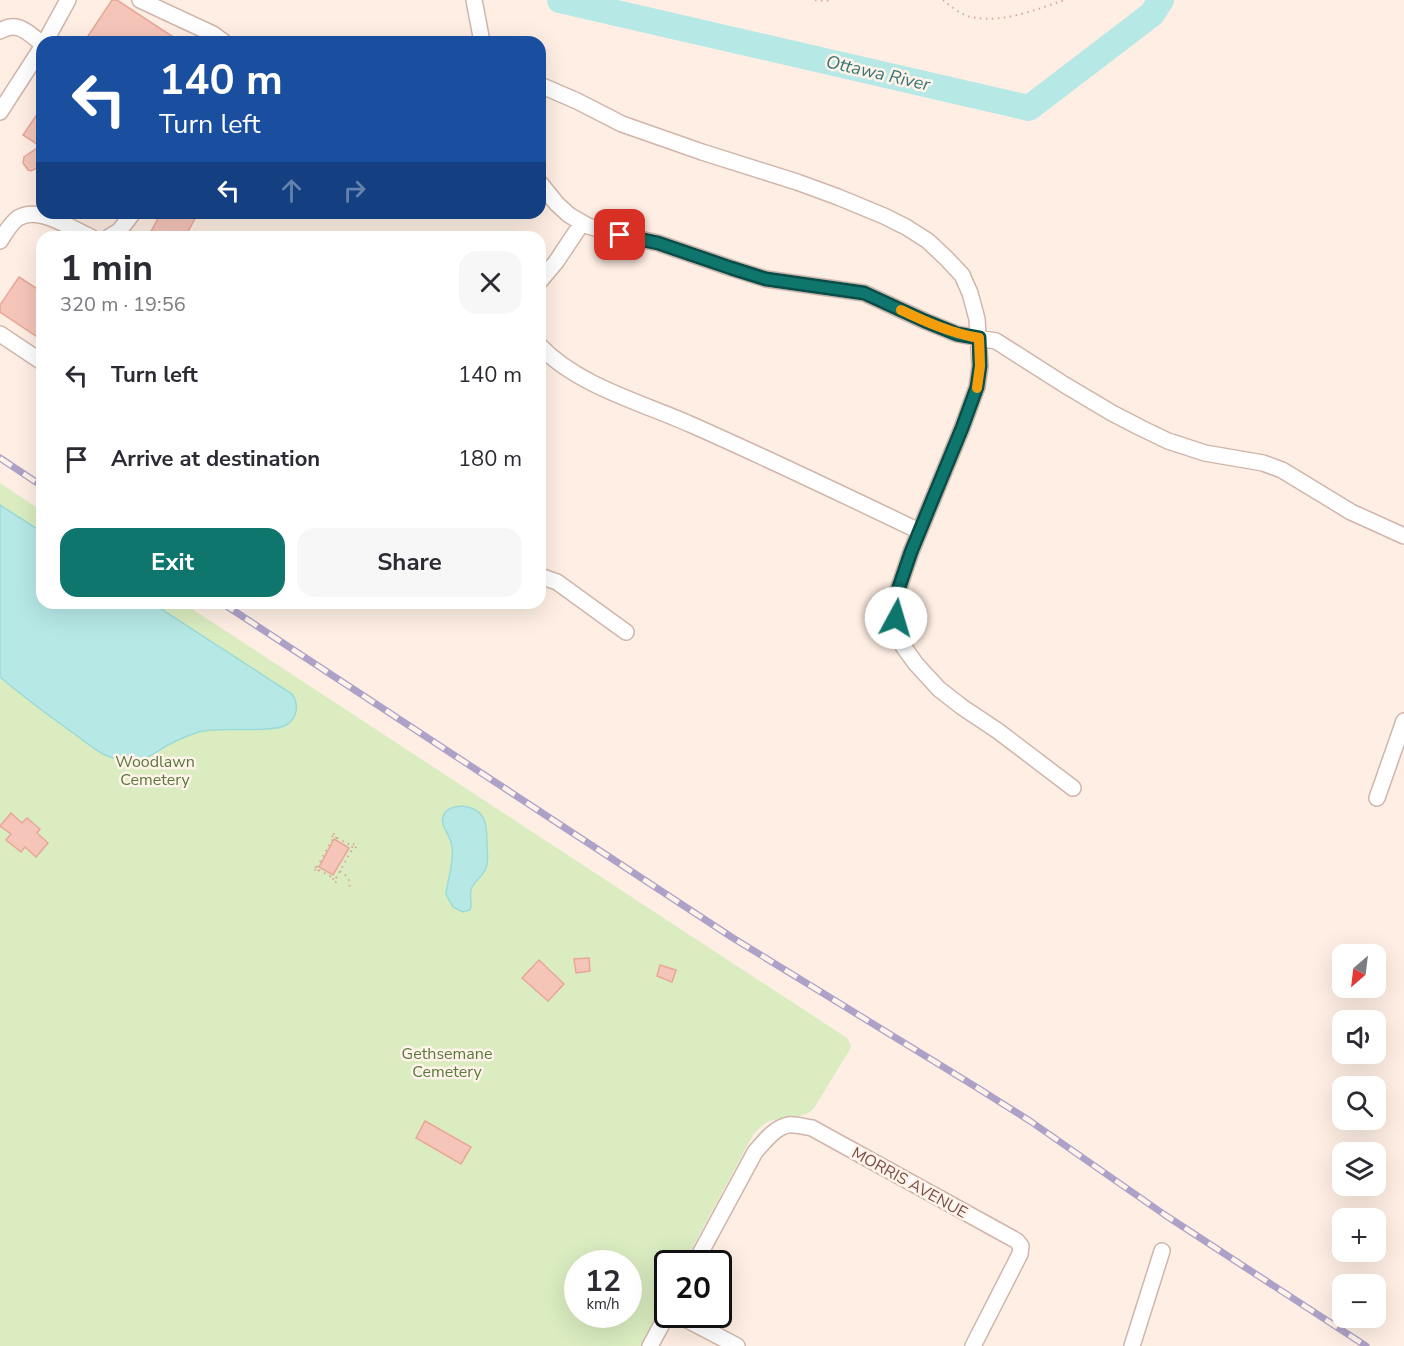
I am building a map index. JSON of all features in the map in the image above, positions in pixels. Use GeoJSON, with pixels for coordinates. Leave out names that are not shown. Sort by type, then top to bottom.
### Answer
{"type":"FeatureCollection","features":[{"type":"Feature","properties":{"kind":"street"},"geometry":{"type":"LineString","coordinates":[[48,36],[68,0]]}},
{"type":"Feature","properties":{"kind":"street"},"geometry":{"type":"LineString","coordinates":[[140,0],[216,36]]}},
{"type":"Feature","properties":{"kind":"street"},"geometry":{"type":"LineString","coordinates":[[474,0],[480,36]]}},
{"type":"Feature","properties":{"kind":"street"},"geometry":{"type":"LineString","coordinates":[[0,32],[12,26],[28,32],[36,38]]}},
{"type":"Feature","properties":{"kind":"street"},"geometry":{"type":"LineString","coordinates":[[0,112],[36,55]]}},
{"type":"Feature","properties":{"kind":"street"},"geometry":{"type":"LineString","coordinates":[[546,88],[622,124],[797,182],[884,216],[928,241],[962,275],[977,319],[980,366],[977,387],[919,531],[895,599],[896,618],[903,646],[939,689],[1073,788]]}},
{"type":"Feature","properties":{"kind":"street"},"geometry":{"type":"LineString","coordinates":[[546,190],[569,215],[588,226],[658,243],[766,279],[864,293],[957,334],[996,341],[1103,408],[1168,441],[1205,453],[1263,463],[1282,470],[1351,512],[1404,536]]}},
{"type":"Feature","properties":{"kind":"street"},"geometry":{"type":"LineString","coordinates":[[0,241],[19,218],[36,214]]}},
{"type":"Feature","properties":{"kind":"street"},"geometry":{"type":"LineString","coordinates":[[53,219],[78,231]]}},
{"type":"Feature","properties":{"kind":"street"},"geometry":{"type":"LineString","coordinates":[[119,231],[128,219]]}},
{"type":"Feature","properties":{"kind":"street"},"geometry":{"type":"LineString","coordinates":[[546,274],[582,223]]}},
{"type":"Feature","properties":{"kind":"street"},"geometry":{"type":"LineString","coordinates":[[0,334],[36,358]]}},
{"type":"Feature","properties":{"kind":"street"},"geometry":{"type":"LineString","coordinates":[[546,352],[561,364],[597,385],[744,448],[919,531]]}},
{"type":"Feature","properties":{"kind":"street"},"geometry":{"type":"LineString","coordinates":[[546,578],[584,600],[626,632]]}},
{"type":"Feature","properties":{"kind":"street"},"geometry":{"type":"LineString","coordinates":[[1377,798],[1404,721]]}},
{"type":"Feature","properties":{"kind":"street","name":"MORRIS AVENUE"},"geometry":{"type":"LineString","coordinates":[[701,1250],[755,1152],[765,1141],[788,1125],[813,1128],[1017,1241],[1021,1246],[1020,1254],[973,1346]]}},
{"type":"Feature","properties":{"kind":"street"},"geometry":{"type":"LineString","coordinates":[[1132,1346],[1162,1251]]}},
{"type":"Feature","properties":{"kind":"street"},"geometry":{"type":"LineString","coordinates":[[650,1346],[660,1328]]}},
{"type":"Feature","properties":{"kind":"street"},"geometry":{"type":"LineString","coordinates":[[703,1328],[737,1346]]}},
{"type":"Feature","properties":{"kind":"path"},"geometry":{"type":"LineString","coordinates":[[815,0],[829,0]]}},
{"type":"Feature","properties":{"kind":"path"},"geometry":{"type":"LineString","coordinates":[[943,0],[965,15],[991,19],[1016,16],[1065,0]]}},
{"type":"Feature","properties":{"kind":"path"},"geometry":{"type":"LineString","coordinates":[[335,838],[352,847],[340,871],[335,878],[318,869],[335,838]]}},
{"type":"Feature","properties":{"kind":"path"},"geometry":{"type":"LineString","coordinates":[[340,871],[349,879],[348,891]]}},
{"type":"Feature","properties":{"kind":"green space","name":"Gethsemane Cemetery"},"geometry":{"type":"Polygon","coordinates":[[[0,483],[36,507],[36,609],[192,609],[847,1038],[851,1046],[849,1051],[814,1108],[804,1115],[768,1122],[753,1135],[691,1250],[654,1250],[654,1320],[641,1346],[0,1346],[0,483]]]}},
{"type":"Feature","properties":{"kind":"water"},"geometry":{"type":"Polygon","coordinates":[[[0,505],[36,528],[36,609],[161,609],[292,694],[296,711],[290,722],[280,727],[199,732],[175,741],[146,757],[124,760],[110,757],[91,746],[0,677],[0,505]]]}},
{"type":"Feature","properties":{"kind":"water"},"geometry":{"type":"Polygon","coordinates":[[[462,806],[476,810],[484,818],[488,856],[485,871],[471,890],[470,910],[463,912],[453,907],[446,894],[452,853],[443,821],[444,814],[448,810],[462,806]]]}},
{"type":"Feature","properties":{"kind":"building"},"geometry":{"type":"Polygon","coordinates":[[[112,0],[117,0],[172,36],[88,36],[112,0]]]}},
{"type":"Feature","properties":{"kind":"building"},"geometry":{"type":"Polygon","coordinates":[[[36,116],[36,143],[23,135],[36,116]]]}},
{"type":"Feature","properties":{"kind":"building"},"geometry":{"type":"Polygon","coordinates":[[[36,149],[36,168],[28,170],[23,163],[24,157],[36,149]]]}},
{"type":"Feature","properties":{"kind":"building"},"geometry":{"type":"Polygon","coordinates":[[[158,219],[195,219],[188,231],[151,231],[158,219]]]}},
{"type":"Feature","properties":{"kind":"building"},"geometry":{"type":"Polygon","coordinates":[[[19,277],[36,288],[36,336],[0,312],[0,305],[19,277]]]}},
{"type":"Feature","properties":{"kind":"building"},"geometry":{"type":"Polygon","coordinates":[[[11,813],[22,823],[27,818],[40,829],[37,833],[48,843],[36,857],[25,847],[21,852],[6,840],[11,834],[0,826],[11,813]]]}},
{"type":"Feature","properties":{"kind":"building"},"geometry":{"type":"Polygon","coordinates":[[[334,839],[349,848],[333,875],[319,867],[334,839]]]}},
{"type":"Feature","properties":{"kind":"building"},"geometry":{"type":"Polygon","coordinates":[[[589,958],[590,971],[576,973],[574,959],[589,958]]]}},
{"type":"Feature","properties":{"kind":"building"},"geometry":{"type":"Polygon","coordinates":[[[539,960],[564,984],[548,1001],[522,978],[539,960]]]}},
{"type":"Feature","properties":{"kind":"building"},"geometry":{"type":"Polygon","coordinates":[[[660,965],[676,970],[672,982],[657,976],[660,965]]]}},
{"type":"Feature","properties":{"kind":"building"},"geometry":{"type":"Polygon","coordinates":[[[425,1121],[471,1147],[461,1164],[416,1138],[425,1121]]]}},
{"type":"Feature","properties":{"kind":"waterway","name":"Ottawa River"},"geometry":{"type":"LineString","coordinates":[[560,0],[1029,108],[1152,14],[1161,0]]}},
{"type":"Feature","properties":{"kind":"railway"},"geometry":{"type":"LineString","coordinates":[[0,458],[36,482]]}},
{"type":"Feature","properties":{"kind":"railway"},"geometry":{"type":"LineString","coordinates":[[231,609],[733,938],[1030,1121],[1165,1215],[1366,1346]]}},
{"type":"Feature","properties":{"kind":"slow traffic"},"geometry":{"type":"LineString","coordinates":[[901,310],[957,334],[979,338],[980,366],[977,388]]}},
{"type":"Feature","properties":{"kind":"route"},"geometry":{"type":"LineString","coordinates":[[620,235],[658,243],[766,279],[864,293],[957,334],[979,338],[980,366],[977,387],[911,552],[895,599],[896,618]]}},
{"type":"Feature","properties":{"kind":"park label","name":"Woodlawn Cemetery"},"geometry":{"type":"Point","coordinates":[155,770]}}]}
